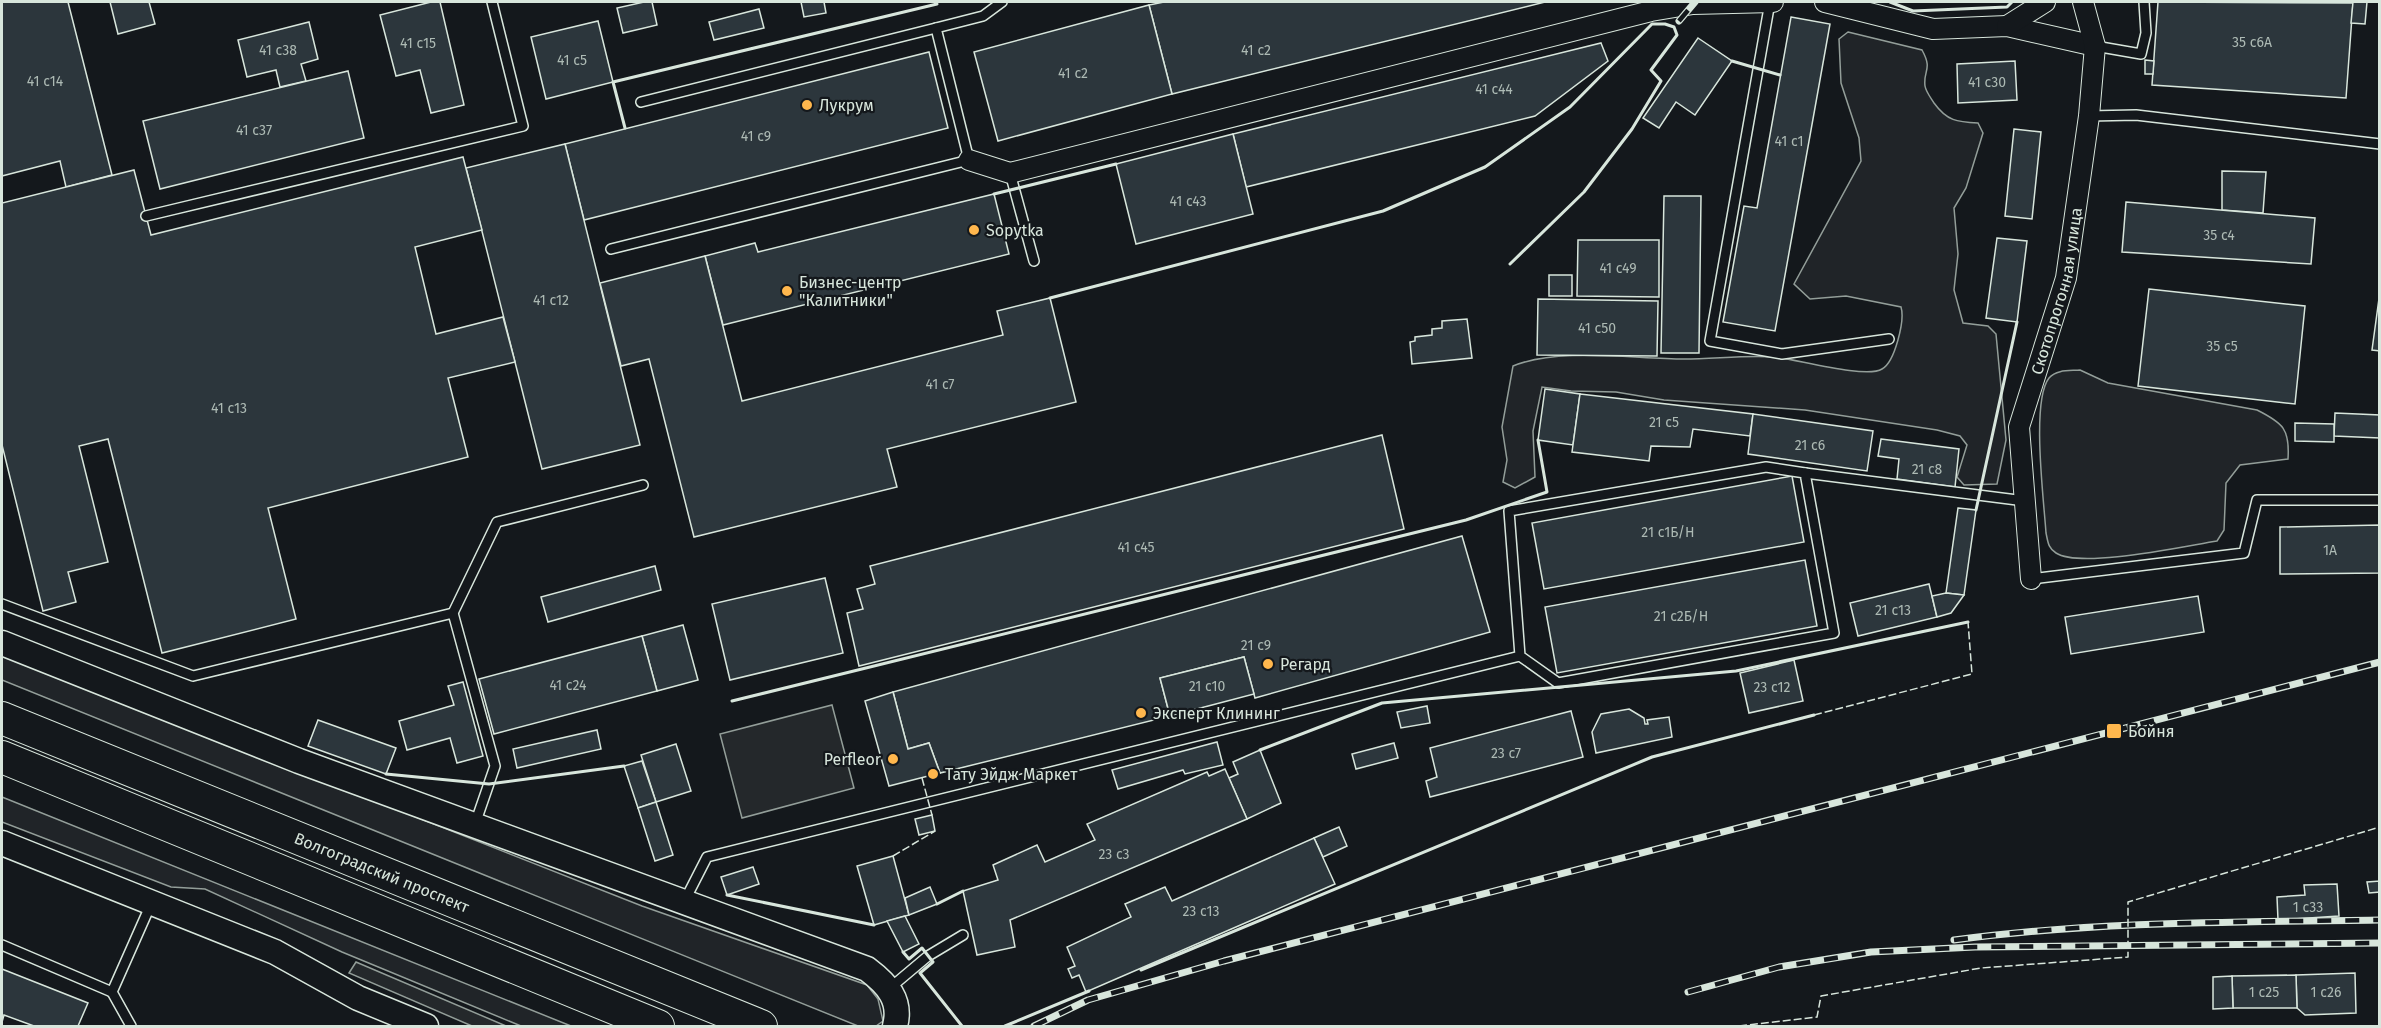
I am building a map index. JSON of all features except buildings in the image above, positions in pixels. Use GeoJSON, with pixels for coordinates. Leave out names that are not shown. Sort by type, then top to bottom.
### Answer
{"type":"FeatureCollection","features":[{"type":"Feature","properties":{"kind":"main road","name":"Волгоградский проспект"},"geometry":{"type":"LineString","coordinates":[[2,718],[503,924],[761,1026]]}},
{"type":"Feature","properties":{"kind":"main road"},"geometry":{"type":"LineString","coordinates":[[2,757],[658,1026]]}},
{"type":"Feature","properties":{"kind":"street"},"geometry":{"type":"LineString","coordinates":[[969,160],[1010,172],[1651,11],[1693,3],[1771,2]]}},
{"type":"Feature","properties":{"kind":"street"},"geometry":{"type":"LineString","coordinates":[[1825,2],[1933,29],[2007,26],[2095,46]]}},
{"type":"Feature","properties":{"kind":"street"},"geometry":{"type":"LineString","coordinates":[[2007,26],[2045,2]]}},
{"type":"Feature","properties":{"kind":"street","name":"Скотопрогонная улица"},"geometry":{"type":"LineString","coordinates":[[2031,579],[2019,427],[2066,278],[2090,116],[2095,46],[2083,2]]}},
{"type":"Feature","properties":{"kind":"street"},"geometry":{"type":"LineString","coordinates":[[2,644],[298,761],[683,904],[867,969],[889,989],[896,1007],[895,1026]]}},
{"type":"Feature","properties":{"kind":"street"},"geometry":{"type":"LineString","coordinates":[[2,843],[275,952],[358,998],[426,1026]]}},
{"type":"Feature","properties":{"kind":"lane"},"geometry":{"type":"LineString","coordinates":[[146,216],[523,126],[492,2]]}},
{"type":"Feature","properties":{"kind":"lane"},"geometry":{"type":"LineString","coordinates":[[641,102],[983,16],[1002,2]]}},
{"type":"Feature","properties":{"kind":"lane"},"geometry":{"type":"LineString","coordinates":[[1771,2],[1710,341],[1782,354],[1890,339]]}},
{"type":"Feature","properties":{"kind":"lane"},"geometry":{"type":"LineString","coordinates":[[2095,46],[2141,54],[2146,33],[2144,2]]}},
{"type":"Feature","properties":{"kind":"lane"},"geometry":{"type":"LineString","coordinates":[[611,249],[969,160],[936,28]]}},
{"type":"Feature","properties":{"kind":"lane"},"geometry":{"type":"LineString","coordinates":[[2090,116],[2136,115],[2379,144]]}},
{"type":"Feature","properties":{"kind":"lane"},"geometry":{"type":"LineString","coordinates":[[1010,172],[1034,261]]}},
{"type":"Feature","properties":{"kind":"lane"},"geometry":{"type":"LineString","coordinates":[[1520,656],[1509,511],[1766,466],[2025,501]]}},
{"type":"Feature","properties":{"kind":"lane"},"geometry":{"type":"LineString","coordinates":[[683,904],[707,857],[1520,656],[1558,683],[1834,633],[1805,473]]}},
{"type":"Feature","properties":{"kind":"lane"},"geometry":{"type":"LineString","coordinates":[[475,826],[495,766],[453,613],[497,522],[643,484]]}},
{"type":"Feature","properties":{"kind":"lane"},"geometry":{"type":"LineString","coordinates":[[2031,579],[2244,553],[2257,500],[2379,500]]}},
{"type":"Feature","properties":{"kind":"lane"},"geometry":{"type":"LineString","coordinates":[[2,603],[193,676],[453,613]]}},
{"type":"Feature","properties":{"kind":"lane"},"geometry":{"type":"LineString","coordinates":[[112,992],[151,903]]}},
{"type":"Feature","properties":{"kind":"lane"},"geometry":{"type":"LineString","coordinates":[[889,989],[928,956],[963,935]]}},
{"type":"Feature","properties":{"kind":"lane"},"geometry":{"type":"LineString","coordinates":[[2,945],[112,992],[131,1026]]}},
{"type":"Feature","properties":{"kind":"shaded area"},"geometry":{"type":"Polygon","coordinates":[[[1848,32],[1922,50],[1927,62],[1925,86],[1934,103],[1948,117],[1978,123],[1983,133],[1966,188],[1954,208],[1958,254],[1954,290],[1963,323],[1988,326],[1996,334],[2006,440],[1997,484],[1964,485],[1957,477],[1967,445],[1960,436],[1937,430],[1805,410],[1664,400],[1616,392],[1571,391],[1542,387],[1533,431],[1535,477],[1515,488],[1503,482],[1507,460],[1502,427],[1513,366],[1531,360],[1574,355],[1684,359],[1775,357],[1861,372],[1882,369],[1887,365],[1898,340],[1902,321],[1901,307],[1846,296],[1810,299],[1794,284],[1861,161],[1859,138],[1841,83],[1839,39],[1848,32]]]}},
{"type":"Feature","properties":{"kind":"shaded area"},"geometry":{"type":"Polygon","coordinates":[[[2080,370],[2108,383],[2257,410],[2279,423],[2283,428],[2288,441],[2288,459],[2240,465],[2226,483],[2224,530],[2217,541],[2109,558],[2087,559],[2056,553],[2050,547],[2046,533],[2040,452],[2041,407],[2044,390],[2052,375],[2080,370]]]}},
{"type":"Feature","properties":{"kind":"shaded area"},"geometry":{"type":"Polygon","coordinates":[[[2,654],[642,906],[867,985],[878,999],[883,1021],[876,1026],[858,1026],[2,680],[2,654]]]}},
{"type":"Feature","properties":{"kind":"shaded area"},"geometry":{"type":"Polygon","coordinates":[[[832,705],[854,788],[742,818],[720,734],[832,705]]]}},
{"type":"Feature","properties":{"kind":"shaded area"},"geometry":{"type":"Polygon","coordinates":[[[2,797],[571,1026],[521,1026],[342,952],[205,889],[171,887],[2,822],[2,797]]]}},
{"type":"Feature","properties":{"kind":"shaded area"},"geometry":{"type":"Polygon","coordinates":[[[356,962],[506,1026],[472,1026],[349,973],[356,962]]]}},
{"type":"Feature","properties":{"kind":"railway"},"geometry":{"type":"LineString","coordinates":[[1679,21],[1695,2]]}},
{"type":"Feature","properties":{"kind":"railway"},"geometry":{"type":"LineString","coordinates":[[1034,1026],[1088,1000],[1224,961],[2380,662]]}},
{"type":"Feature","properties":{"kind":"railway"},"geometry":{"type":"LineString","coordinates":[[1954,940],[2113,926],[2380,920]]}},
{"type":"Feature","properties":{"kind":"railway"},"geometry":{"type":"LineString","coordinates":[[1688,992],[1779,967],[1871,952],[1975,947],[2380,943]]}},
{"type":"Feature","properties":{"kind":"fence"},"geometry":{"type":"LineString","coordinates":[[1814,715],[1972,674],[1968,622]]}},
{"type":"Feature","properties":{"kind":"fence"},"geometry":{"type":"LineString","coordinates":[[922,778],[932,815]]}},
{"type":"Feature","properties":{"kind":"fence"},"geometry":{"type":"LineString","coordinates":[[1739,1026],[1817,1017],[1821,996],[1981,968],[2128,957],[2128,902],[2380,827]]}},
{"type":"Feature","properties":{"kind":"fence"},"geometry":{"type":"LineString","coordinates":[[893,856],[935,831]]}},
{"type":"Feature","properties":{"kind":"wall"},"geometry":{"type":"LineString","coordinates":[[1890,2],[1913,11],[2007,7],[2012,2]]}},
{"type":"Feature","properties":{"kind":"wall"},"geometry":{"type":"LineString","coordinates":[[625,128],[613,82],[937,4]]}},
{"type":"Feature","properties":{"kind":"wall"},"geometry":{"type":"LineString","coordinates":[[1050,298],[1383,211],[1485,167],[1570,107],[1652,24],[1674,27],[1677,35],[1651,70],[1661,81],[1632,129],[1584,192],[1510,264]]}},
{"type":"Feature","properties":{"kind":"wall"},"geometry":{"type":"LineString","coordinates":[[1732,61],[1780,75]]}},
{"type":"Feature","properties":{"kind":"wall"},"geometry":{"type":"LineString","coordinates":[[994,194],[1116,164]]}},
{"type":"Feature","properties":{"kind":"wall"},"geometry":{"type":"LineString","coordinates":[[1976,510],[2017,322]]}},
{"type":"Feature","properties":{"kind":"wall"},"geometry":{"type":"LineString","coordinates":[[732,701],[1466,520],[1547,492],[1538,440]]}},
{"type":"Feature","properties":{"kind":"wall"},"geometry":{"type":"LineString","coordinates":[[1260,750],[1382,703],[1736,671],[1968,622]]}},
{"type":"Feature","properties":{"kind":"wall"},"geometry":{"type":"LineString","coordinates":[[1141,970],[1652,757],[1814,715]]}},
{"type":"Feature","properties":{"kind":"wall"},"geometry":{"type":"LineString","coordinates":[[386,774],[489,784],[624,766]]}},
{"type":"Feature","properties":{"kind":"wall"},"geometry":{"type":"LineString","coordinates":[[937,904],[963,891]]}},
{"type":"Feature","properties":{"kind":"wall"},"geometry":{"type":"LineString","coordinates":[[727,895],[874,925]]}},
{"type":"Feature","properties":{"kind":"wall"},"geometry":{"type":"LineString","coordinates":[[903,952],[909,959],[922,948],[933,962],[920,973],[962,1026]]}},
{"type":"Feature","properties":{"kind":"wall"},"geometry":{"type":"LineString","coordinates":[[1005,1026],[1089,991]]}},
{"type":"Feature","properties":{"kind":"place","name":"Лукрум"},"geometry":{"type":"Point","coordinates":[807,105]}},
{"type":"Feature","properties":{"kind":"place","name":"Sopytka"},"geometry":{"type":"Point","coordinates":[974,230]}},
{"type":"Feature","properties":{"kind":"place","name":"Бизнес-центр \"Калитники\""},"geometry":{"type":"Point","coordinates":[787,291]}},
{"type":"Feature","properties":{"kind":"place","name":"Регард"},"geometry":{"type":"Point","coordinates":[1268,664]}},
{"type":"Feature","properties":{"kind":"place","name":"Эксперт Клининг"},"geometry":{"type":"Point","coordinates":[1141,713]}},
{"type":"Feature","properties":{"kind":"place","name":"Бойня"},"geometry":{"type":"Point","coordinates":[2114,731]}},
{"type":"Feature","properties":{"kind":"place","name":"Perfleor"},"geometry":{"type":"Point","coordinates":[893,759]}},
{"type":"Feature","properties":{"kind":"place","name":"Тату Эйдж Маркет"},"geometry":{"type":"Point","coordinates":[933,774]}}]}
